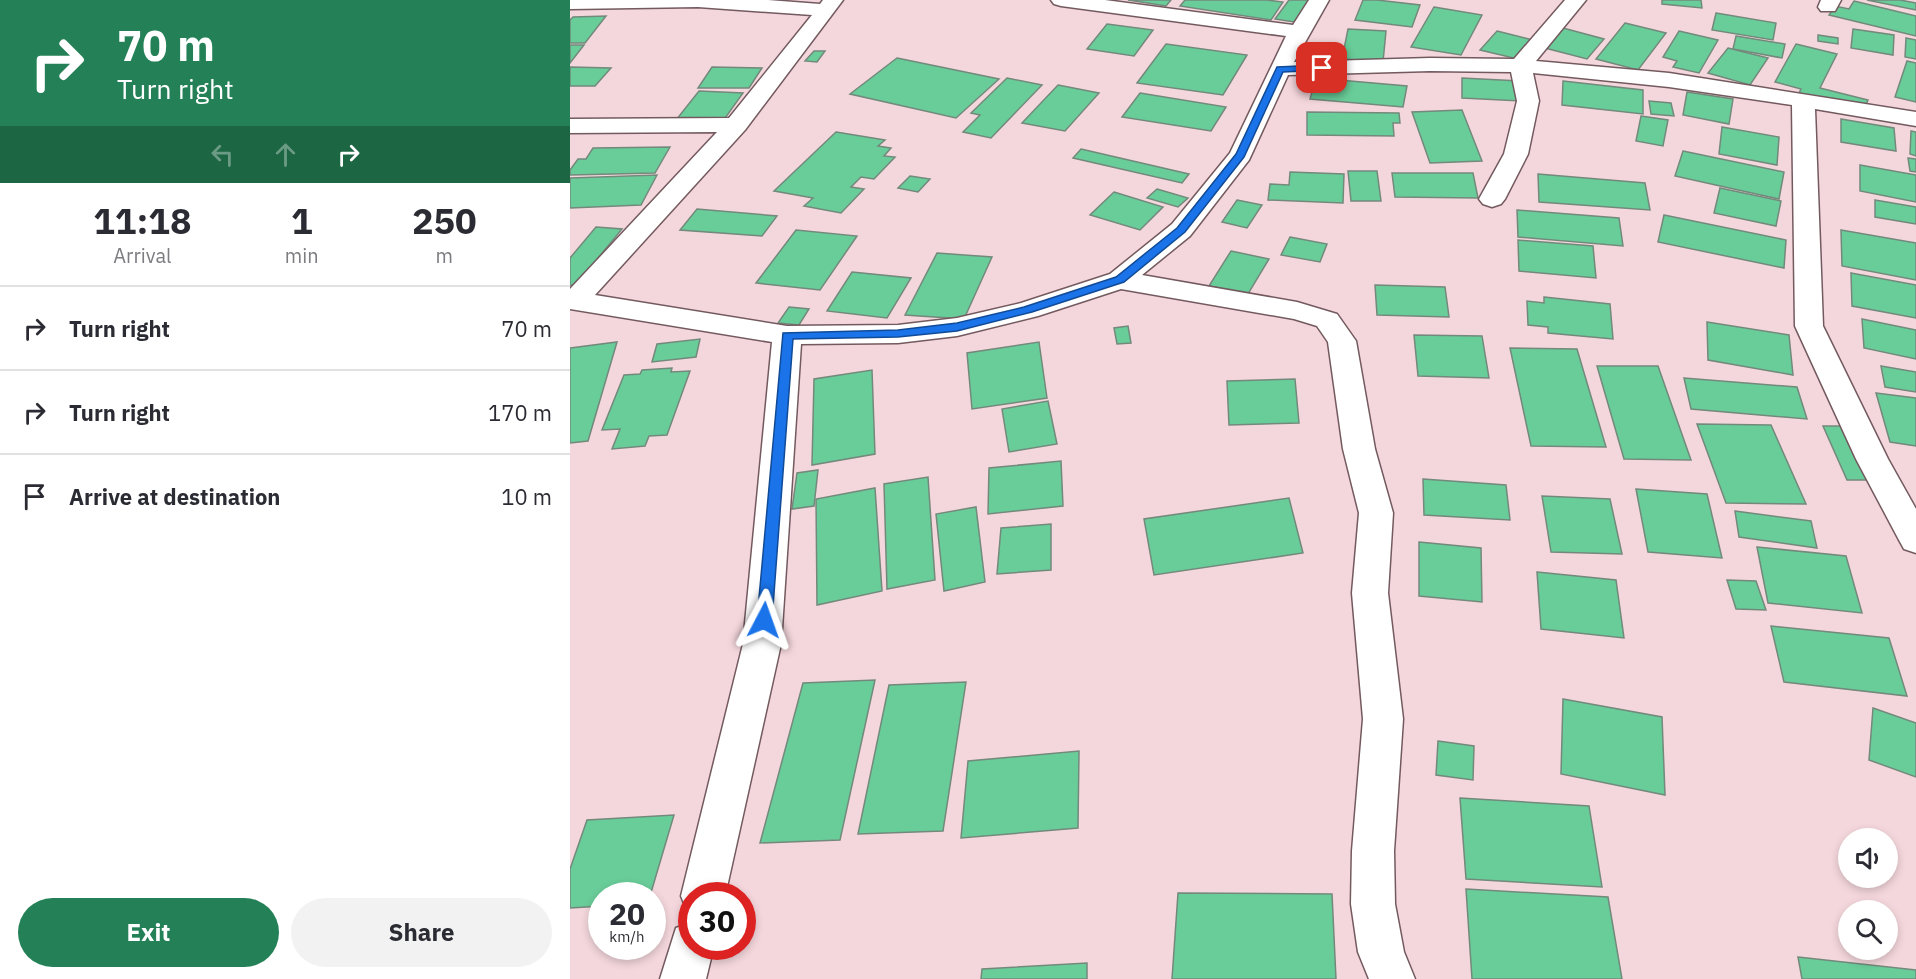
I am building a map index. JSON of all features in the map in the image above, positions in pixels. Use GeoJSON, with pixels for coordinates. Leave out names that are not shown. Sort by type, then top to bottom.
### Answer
{"type":"FeatureCollection","features":[{"type":"Feature","properties":{"kind":"street"},"geometry":{"type":"LineString","coordinates":[[1061,0],[1300,32]]}},
{"type":"Feature","properties":{"kind":"street"},"geometry":{"type":"LineString","coordinates":[[573,300],[787,335],[898,333],[957,327],[1028,309],[1120,280],[1181,230],[1240,155],[1290,47],[1319,0]]}},
{"type":"Feature","properties":{"kind":"street"},"geometry":{"type":"LineString","coordinates":[[1520,66],[1576,0]]}},
{"type":"Feature","properties":{"kind":"street"},"geometry":{"type":"LineString","coordinates":[[570,3],[698,1],[830,5]]}},
{"type":"Feature","properties":{"kind":"street"},"geometry":{"type":"LineString","coordinates":[[573,300],[672,200],[737,125],[830,5]]}},
{"type":"Feature","properties":{"kind":"street"},"geometry":{"type":"LineString","coordinates":[[1280,69],[1448,65],[1520,66],[1634,77],[1916,119]]}},
{"type":"Feature","properties":{"kind":"street"},"geometry":{"type":"LineString","coordinates":[[1492,199],[1516,154],[1528,101],[1520,66]]}},
{"type":"Feature","properties":{"kind":"street"},"geometry":{"type":"LineString","coordinates":[[1803,101],[1809,326],[1872,459],[1916,540]]}},
{"type":"Feature","properties":{"kind":"street"},"geometry":{"type":"LineString","coordinates":[[570,126],[737,125]]}},
{"type":"Feature","properties":{"kind":"street"},"geometry":{"type":"LineString","coordinates":[[1120,280],[1297,311],[1327,321],[1342,341],[1359,449],[1376,513],[1370,594],[1383,719],[1373,850],[1373,904],[1381,952],[1392,979]]}},
{"type":"Feature","properties":{"kind":"street"},"geometry":{"type":"LineString","coordinates":[[706,882],[762,644],[787,335]]}},
{"type":"Feature","properties":{"kind":"street"},"geometry":{"type":"LineString","coordinates":[[683,979],[688,960]]}},
{"type":"Feature","properties":{"kind":"building"},"geometry":{"type":"Polygon","coordinates":[[[1128,0],[1171,0],[1166,6],[1128,0]]]}},
{"type":"Feature","properties":{"kind":"building"},"geometry":{"type":"Polygon","coordinates":[[[1185,0],[1283,2],[1271,20],[1180,6],[1185,0]]]}},
{"type":"Feature","properties":{"kind":"building"},"geometry":{"type":"Polygon","coordinates":[[[1289,0],[1310,0],[1294,22],[1275,19],[1289,0]]]}},
{"type":"Feature","properties":{"kind":"building"},"geometry":{"type":"Polygon","coordinates":[[[1363,0],[1420,5],[1412,27],[1355,20],[1363,0]]]}},
{"type":"Feature","properties":{"kind":"building"},"geometry":{"type":"Polygon","coordinates":[[[1662,0],[1701,0],[1702,8],[1662,4],[1662,0]]]}},
{"type":"Feature","properties":{"kind":"building"},"geometry":{"type":"Polygon","coordinates":[[[1867,0],[1900,0],[1916,3],[1916,10],[1867,0]]]}},
{"type":"Feature","properties":{"kind":"building"},"geometry":{"type":"Polygon","coordinates":[[[1854,1],[1916,16],[1916,36],[1829,15],[1835,6],[1849,9],[1854,1]]]}},
{"type":"Feature","properties":{"kind":"building"},"geometry":{"type":"Polygon","coordinates":[[[1434,7],[1482,15],[1461,55],[1411,47],[1434,7]]]}},
{"type":"Feature","properties":{"kind":"building"},"geometry":{"type":"Polygon","coordinates":[[[1716,13],[1776,23],[1773,40],[1712,30],[1716,13]]]}},
{"type":"Feature","properties":{"kind":"building"},"geometry":{"type":"Polygon","coordinates":[[[606,16],[585,43],[570,43],[570,20],[573,17],[606,16]]]}},
{"type":"Feature","properties":{"kind":"building"},"geometry":{"type":"Polygon","coordinates":[[[1625,23],[1666,33],[1638,70],[1596,59],[1625,23]]]}},
{"type":"Feature","properties":{"kind":"building"},"geometry":{"type":"Polygon","coordinates":[[[1107,24],[1153,30],[1134,56],[1087,49],[1107,24]]]}},
{"type":"Feature","properties":{"kind":"building"},"geometry":{"type":"Polygon","coordinates":[[[1563,28],[1604,39],[1587,59],[1545,48],[1563,28]]]}},
{"type":"Feature","properties":{"kind":"building"},"geometry":{"type":"Polygon","coordinates":[[[1348,29],[1386,31],[1383,62],[1342,59],[1348,29]]]}},
{"type":"Feature","properties":{"kind":"building"},"geometry":{"type":"Polygon","coordinates":[[[1853,29],[1894,35],[1893,55],[1851,48],[1853,29]]]}},
{"type":"Feature","properties":{"kind":"building"},"geometry":{"type":"Polygon","coordinates":[[[1497,31],[1537,41],[1522,60],[1480,50],[1497,31]]]}},
{"type":"Feature","properties":{"kind":"building"},"geometry":{"type":"Polygon","coordinates":[[[1679,31],[1718,40],[1699,73],[1673,67],[1677,61],[1663,57],[1679,31]]]}},
{"type":"Feature","properties":{"kind":"building"},"geometry":{"type":"Polygon","coordinates":[[[1818,35],[1838,38],[1838,44],[1818,41],[1818,35]]]}},
{"type":"Feature","properties":{"kind":"building"},"geometry":{"type":"Polygon","coordinates":[[[1736,36],[1785,44],[1782,58],[1733,49],[1736,36]]]}},
{"type":"Feature","properties":{"kind":"building"},"geometry":{"type":"Polygon","coordinates":[[[1906,38],[1916,40],[1916,59],[1905,57],[1906,38]]]}},
{"type":"Feature","properties":{"kind":"building"},"geometry":{"type":"Polygon","coordinates":[[[1166,44],[1247,55],[1223,95],[1137,83],[1166,44]]]}},
{"type":"Feature","properties":{"kind":"building"},"geometry":{"type":"Polygon","coordinates":[[[1796,44],[1837,54],[1820,88],[1868,100],[1864,109],[1799,93],[1801,89],[1775,82],[1796,44]]]}},
{"type":"Feature","properties":{"kind":"building"},"geometry":{"type":"Polygon","coordinates":[[[570,45],[584,45],[570,63],[570,45]]]}},
{"type":"Feature","properties":{"kind":"building"},"geometry":{"type":"Polygon","coordinates":[[[1728,48],[1768,58],[1750,85],[1708,73],[1728,48]]]}},
{"type":"Feature","properties":{"kind":"building"},"geometry":{"type":"Polygon","coordinates":[[[814,51],[825,51],[817,62],[805,61],[814,51]]]}},
{"type":"Feature","properties":{"kind":"building"},"geometry":{"type":"Polygon","coordinates":[[[897,58],[999,79],[956,118],[850,94],[897,58]]]}},
{"type":"Feature","properties":{"kind":"building"},"geometry":{"type":"Polygon","coordinates":[[[1907,61],[1916,63],[1916,102],[1895,97],[1907,61]]]}},
{"type":"Feature","properties":{"kind":"building"},"geometry":{"type":"Polygon","coordinates":[[[570,67],[611,68],[595,86],[570,86],[570,67]]]}},
{"type":"Feature","properties":{"kind":"building"},"geometry":{"type":"Polygon","coordinates":[[[712,67],[762,68],[749,88],[698,88],[712,67]]]}},
{"type":"Feature","properties":{"kind":"building"},"geometry":{"type":"Polygon","coordinates":[[[1007,78],[1042,85],[991,138],[963,132],[980,115],[971,113],[1007,78]]]}},
{"type":"Feature","properties":{"kind":"building"},"geometry":{"type":"Polygon","coordinates":[[[1316,78],[1407,86],[1403,107],[1310,99],[1316,78]]]}},
{"type":"Feature","properties":{"kind":"building"},"geometry":{"type":"Polygon","coordinates":[[[1462,78],[1520,81],[1521,101],[1462,98],[1462,78]]]}},
{"type":"Feature","properties":{"kind":"building"},"geometry":{"type":"Polygon","coordinates":[[[1563,81],[1643,90],[1643,114],[1562,105],[1563,81]]]}},
{"type":"Feature","properties":{"kind":"building"},"geometry":{"type":"Polygon","coordinates":[[[1058,85],[1099,93],[1065,131],[1022,123],[1058,85]]]}},
{"type":"Feature","properties":{"kind":"building"},"geometry":{"type":"Polygon","coordinates":[[[699,91],[743,93],[723,121],[676,120],[699,91]]]}},
{"type":"Feature","properties":{"kind":"building"},"geometry":{"type":"Polygon","coordinates":[[[1687,92],[1733,99],[1729,124],[1683,115],[1687,92]]]}},
{"type":"Feature","properties":{"kind":"building"},"geometry":{"type":"Polygon","coordinates":[[[1140,93],[1226,107],[1211,131],[1122,117],[1140,93]]]}},
{"type":"Feature","properties":{"kind":"building"},"geometry":{"type":"Polygon","coordinates":[[[1649,101],[1671,103],[1674,116],[1651,114],[1649,101]]]}},
{"type":"Feature","properties":{"kind":"building"},"geometry":{"type":"Polygon","coordinates":[[[1462,110],[1482,161],[1430,163],[1412,112],[1462,110]]]}},
{"type":"Feature","properties":{"kind":"building"},"geometry":{"type":"Polygon","coordinates":[[[1307,112],[1399,113],[1400,123],[1393,123],[1394,136],[1307,135],[1307,112]]]}},
{"type":"Feature","properties":{"kind":"building"},"geometry":{"type":"Polygon","coordinates":[[[1641,116],[1668,120],[1663,146],[1636,141],[1641,116]]]}},
{"type":"Feature","properties":{"kind":"building"},"geometry":{"type":"Polygon","coordinates":[[[1841,119],[1894,128],[1896,151],[1841,142],[1841,119]]]}},
{"type":"Feature","properties":{"kind":"building"},"geometry":{"type":"Polygon","coordinates":[[[1722,127],[1779,137],[1777,165],[1719,154],[1722,127]]]}},
{"type":"Feature","properties":{"kind":"building"},"geometry":{"type":"Polygon","coordinates":[[[1911,131],[1916,132],[1916,156],[1910,154],[1911,131]]]}},
{"type":"Feature","properties":{"kind":"building"},"geometry":{"type":"Polygon","coordinates":[[[836,132],[885,140],[878,146],[891,148],[884,156],[895,157],[874,179],[861,177],[851,187],[864,189],[841,213],[804,206],[813,198],[774,191],[836,132]]]}},
{"type":"Feature","properties":{"kind":"building"},"geometry":{"type":"Polygon","coordinates":[[[670,147],[655,173],[570,175],[570,170],[578,159],[586,159],[593,148],[670,147]]]}},
{"type":"Feature","properties":{"kind":"building"},"geometry":{"type":"Polygon","coordinates":[[[1081,149],[1189,174],[1182,183],[1073,158],[1081,149]]]}},
{"type":"Feature","properties":{"kind":"building"},"geometry":{"type":"Polygon","coordinates":[[[1683,151],[1784,172],[1779,199],[1675,176],[1683,151]]]}},
{"type":"Feature","properties":{"kind":"building"},"geometry":{"type":"Polygon","coordinates":[[[1908,158],[1916,159],[1916,172],[1910,171],[1908,158]]]}},
{"type":"Feature","properties":{"kind":"building"},"geometry":{"type":"Polygon","coordinates":[[[1860,165],[1916,175],[1916,202],[1860,191],[1860,165]]]}},
{"type":"Feature","properties":{"kind":"building"},"geometry":{"type":"Polygon","coordinates":[[[1348,171],[1377,171],[1381,201],[1351,201],[1348,171]]]}},
{"type":"Feature","properties":{"kind":"building"},"geometry":{"type":"Polygon","coordinates":[[[1290,172],[1344,174],[1343,203],[1268,200],[1270,184],[1289,185],[1290,172]]]}},
{"type":"Feature","properties":{"kind":"building"},"geometry":{"type":"Polygon","coordinates":[[[1392,173],[1473,173],[1478,198],[1395,197],[1392,173]]]}},
{"type":"Feature","properties":{"kind":"building"},"geometry":{"type":"Polygon","coordinates":[[[1538,174],[1645,183],[1650,210],[1539,202],[1538,174]]]}},
{"type":"Feature","properties":{"kind":"building"},"geometry":{"type":"Polygon","coordinates":[[[657,175],[641,205],[570,208],[570,178],[657,175]]]}},
{"type":"Feature","properties":{"kind":"building"},"geometry":{"type":"Polygon","coordinates":[[[910,176],[930,179],[918,192],[898,188],[910,176]]]}},
{"type":"Feature","properties":{"kind":"building"},"geometry":{"type":"Polygon","coordinates":[[[1720,188],[1781,201],[1776,226],[1714,213],[1720,188]]]}},
{"type":"Feature","properties":{"kind":"building"},"geometry":{"type":"Polygon","coordinates":[[[1157,189],[1188,198],[1178,207],[1147,198],[1157,189]]]}},
{"type":"Feature","properties":{"kind":"building"},"geometry":{"type":"Polygon","coordinates":[[[1114,192],[1163,207],[1140,230],[1090,215],[1114,192]]]}},
{"type":"Feature","properties":{"kind":"building"},"geometry":{"type":"Polygon","coordinates":[[[1237,200],[1262,205],[1247,228],[1222,222],[1237,200]]]}},
{"type":"Feature","properties":{"kind":"building"},"geometry":{"type":"Polygon","coordinates":[[[1875,200],[1916,207],[1916,224],[1875,217],[1875,200]]]}},
{"type":"Feature","properties":{"kind":"building"},"geometry":{"type":"Polygon","coordinates":[[[697,209],[777,216],[762,236],[680,230],[697,209]]]}},
{"type":"Feature","properties":{"kind":"building"},"geometry":{"type":"Polygon","coordinates":[[[1517,210],[1619,218],[1623,246],[1518,237],[1517,210]]]}},
{"type":"Feature","properties":{"kind":"building"},"geometry":{"type":"Polygon","coordinates":[[[1664,215],[1786,240],[1784,268],[1658,242],[1664,215]]]}},
{"type":"Feature","properties":{"kind":"building"},"geometry":{"type":"Polygon","coordinates":[[[596,227],[622,229],[576,285],[570,285],[570,258],[596,227]]]}},
{"type":"Feature","properties":{"kind":"building"},"geometry":{"type":"Polygon","coordinates":[[[796,230],[857,236],[820,290],[756,283],[796,230]]]}},
{"type":"Feature","properties":{"kind":"building"},"geometry":{"type":"Polygon","coordinates":[[[1841,230],[1916,243],[1916,280],[1842,266],[1841,230]]]}},
{"type":"Feature","properties":{"kind":"building"},"geometry":{"type":"Polygon","coordinates":[[[1290,237],[1327,244],[1320,262],[1281,255],[1290,237]]]}},
{"type":"Feature","properties":{"kind":"building"},"geometry":{"type":"Polygon","coordinates":[[[1518,240],[1593,246],[1596,278],[1519,271],[1518,240]]]}},
{"type":"Feature","properties":{"kind":"building"},"geometry":{"type":"Polygon","coordinates":[[[1231,251],[1269,259],[1248,294],[1209,286],[1231,251]]]}},
{"type":"Feature","properties":{"kind":"building"},"geometry":{"type":"Polygon","coordinates":[[[937,253],[992,257],[964,319],[905,315],[937,253]]]}},
{"type":"Feature","properties":{"kind":"building"},"geometry":{"type":"Polygon","coordinates":[[[852,272],[911,278],[887,318],[827,311],[852,272]]]}},
{"type":"Feature","properties":{"kind":"building"},"geometry":{"type":"Polygon","coordinates":[[[1851,273],[1916,285],[1916,318],[1852,306],[1851,273]]]}},
{"type":"Feature","properties":{"kind":"building"},"geometry":{"type":"Polygon","coordinates":[[[1375,285],[1445,287],[1449,317],[1377,315],[1375,285]]]}},
{"type":"Feature","properties":{"kind":"building"},"geometry":{"type":"Polygon","coordinates":[[[1544,297],[1610,304],[1613,339],[1548,333],[1548,327],[1528,325],[1527,301],[1544,303],[1544,297]]]}},
{"type":"Feature","properties":{"kind":"building"},"geometry":{"type":"Polygon","coordinates":[[[789,307],[809,309],[799,325],[778,323],[789,307]]]}},
{"type":"Feature","properties":{"kind":"building"},"geometry":{"type":"Polygon","coordinates":[[[1862,319],[1916,330],[1916,359],[1864,348],[1862,319]]]}},
{"type":"Feature","properties":{"kind":"building"},"geometry":{"type":"Polygon","coordinates":[[[1707,322],[1789,335],[1793,375],[1708,360],[1707,322]]]}},
{"type":"Feature","properties":{"kind":"building"},"geometry":{"type":"Polygon","coordinates":[[[1128,326],[1131,343],[1117,344],[1114,328],[1128,326]]]}},
{"type":"Feature","properties":{"kind":"building"},"geometry":{"type":"Polygon","coordinates":[[[1414,335],[1482,336],[1489,378],[1418,376],[1414,335]]]}},
{"type":"Feature","properties":{"kind":"building"},"geometry":{"type":"Polygon","coordinates":[[[700,339],[696,357],[652,362],[657,344],[700,339]]]}},
{"type":"Feature","properties":{"kind":"building"},"geometry":{"type":"Polygon","coordinates":[[[617,342],[588,441],[570,443],[570,348],[617,342]]]}},
{"type":"Feature","properties":{"kind":"building"},"geometry":{"type":"Polygon","coordinates":[[[1039,342],[1047,398],[972,409],[967,353],[1039,342]]]}},
{"type":"Feature","properties":{"kind":"building"},"geometry":{"type":"Polygon","coordinates":[[[1510,348],[1577,349],[1606,447],[1531,446],[1510,348]]]}},
{"type":"Feature","properties":{"kind":"building"},"geometry":{"type":"Polygon","coordinates":[[[1597,366],[1658,366],[1691,460],[1624,459],[1597,366]]]}},
{"type":"Feature","properties":{"kind":"building"},"geometry":{"type":"Polygon","coordinates":[[[1881,366],[1916,372],[1916,392],[1885,387],[1881,366]]]}},
{"type":"Feature","properties":{"kind":"building"},"geometry":{"type":"Polygon","coordinates":[[[672,368],[671,372],[690,371],[667,435],[649,436],[645,446],[612,449],[620,429],[602,430],[624,375],[640,374],[642,370],[672,368]]]}},
{"type":"Feature","properties":{"kind":"building"},"geometry":{"type":"Polygon","coordinates":[[[872,370],[875,454],[812,465],[814,379],[872,370]]]}},
{"type":"Feature","properties":{"kind":"building"},"geometry":{"type":"Polygon","coordinates":[[[1684,378],[1797,387],[1807,419],[1691,409],[1684,378]]]}},
{"type":"Feature","properties":{"kind":"building"},"geometry":{"type":"Polygon","coordinates":[[[1295,379],[1299,423],[1229,425],[1227,381],[1295,379]]]}},
{"type":"Feature","properties":{"kind":"building"},"geometry":{"type":"Polygon","coordinates":[[[1876,393],[1916,398],[1916,446],[1890,442],[1876,393]]]}},
{"type":"Feature","properties":{"kind":"building"},"geometry":{"type":"Polygon","coordinates":[[[1048,401],[1057,444],[1009,452],[1002,409],[1048,401]]]}},
{"type":"Feature","properties":{"kind":"building"},"geometry":{"type":"Polygon","coordinates":[[[1697,424],[1771,425],[1806,504],[1726,503],[1697,424]]]}},
{"type":"Feature","properties":{"kind":"building"},"geometry":{"type":"Polygon","coordinates":[[[1823,426],[1846,426],[1872,480],[1847,480],[1823,426]]]}},
{"type":"Feature","properties":{"kind":"building"},"geometry":{"type":"Polygon","coordinates":[[[1061,461],[1063,506],[988,514],[989,468],[1061,461]]]}},
{"type":"Feature","properties":{"kind":"building"},"geometry":{"type":"Polygon","coordinates":[[[818,470],[814,506],[792,509],[797,473],[818,470]]]}},
{"type":"Feature","properties":{"kind":"building"},"geometry":{"type":"Polygon","coordinates":[[[928,477],[935,580],[887,589],[884,484],[928,477]]]}},
{"type":"Feature","properties":{"kind":"building"},"geometry":{"type":"Polygon","coordinates":[[[1423,479],[1506,485],[1510,520],[1424,515],[1423,479]]]}},
{"type":"Feature","properties":{"kind":"building"},"geometry":{"type":"Polygon","coordinates":[[[875,488],[882,591],[817,605],[816,499],[875,488]]]}},
{"type":"Feature","properties":{"kind":"building"},"geometry":{"type":"Polygon","coordinates":[[[1636,489],[1707,494],[1722,558],[1648,552],[1636,489]]]}},
{"type":"Feature","properties":{"kind":"building"},"geometry":{"type":"Polygon","coordinates":[[[1542,496],[1610,499],[1622,554],[1551,552],[1542,496]]]}},
{"type":"Feature","properties":{"kind":"building"},"geometry":{"type":"Polygon","coordinates":[[[1289,498],[1303,553],[1154,575],[1144,519],[1289,498]]]}},
{"type":"Feature","properties":{"kind":"building"},"geometry":{"type":"Polygon","coordinates":[[[976,507],[985,582],[944,591],[936,514],[976,507]]]}},
{"type":"Feature","properties":{"kind":"building"},"geometry":{"type":"Polygon","coordinates":[[[1735,511],[1811,521],[1817,548],[1739,537],[1735,511]]]}},
{"type":"Feature","properties":{"kind":"building"},"geometry":{"type":"Polygon","coordinates":[[[1051,524],[1051,570],[997,574],[1001,528],[1051,524]]]}},
{"type":"Feature","properties":{"kind":"building"},"geometry":{"type":"Polygon","coordinates":[[[1419,542],[1481,548],[1482,602],[1419,596],[1419,542]]]}},
{"type":"Feature","properties":{"kind":"building"},"geometry":{"type":"Polygon","coordinates":[[[1757,547],[1846,556],[1862,613],[1768,603],[1757,547]]]}},
{"type":"Feature","properties":{"kind":"building"},"geometry":{"type":"Polygon","coordinates":[[[1537,572],[1616,580],[1624,638],[1541,629],[1537,572]]]}},
{"type":"Feature","properties":{"kind":"building"},"geometry":{"type":"Polygon","coordinates":[[[1727,580],[1756,581],[1766,610],[1736,609],[1727,580]]]}},
{"type":"Feature","properties":{"kind":"building"},"geometry":{"type":"Polygon","coordinates":[[[1771,626],[1889,638],[1907,696],[1784,682],[1771,626]]]}},
{"type":"Feature","properties":{"kind":"building"},"geometry":{"type":"Polygon","coordinates":[[[875,680],[840,840],[760,843],[803,683],[875,680]]]}},
{"type":"Feature","properties":{"kind":"building"},"geometry":{"type":"Polygon","coordinates":[[[966,682],[943,831],[858,834],[889,685],[966,682]]]}},
{"type":"Feature","properties":{"kind":"building"},"geometry":{"type":"Polygon","coordinates":[[[1563,699],[1662,717],[1665,795],[1561,774],[1563,699]]]}},
{"type":"Feature","properties":{"kind":"building"},"geometry":{"type":"Polygon","coordinates":[[[1873,708],[1916,723],[1916,777],[1869,760],[1873,708]]]}},
{"type":"Feature","properties":{"kind":"building"},"geometry":{"type":"Polygon","coordinates":[[[1438,741],[1474,746],[1473,780],[1436,775],[1438,741]]]}},
{"type":"Feature","properties":{"kind":"building"},"geometry":{"type":"Polygon","coordinates":[[[1079,751],[1078,828],[961,838],[968,761],[1079,751]]]}},
{"type":"Feature","properties":{"kind":"building"},"geometry":{"type":"Polygon","coordinates":[[[1460,798],[1589,806],[1602,887],[1466,879],[1460,798]]]}},
{"type":"Feature","properties":{"kind":"building"},"geometry":{"type":"Polygon","coordinates":[[[674,815],[654,882],[588,882],[588,907],[570,908],[570,869],[587,820],[674,815]]]}},
{"type":"Feature","properties":{"kind":"building"},"geometry":{"type":"Polygon","coordinates":[[[1466,889],[1608,897],[1622,979],[1472,979],[1466,889]]]}},
{"type":"Feature","properties":{"kind":"building"},"geometry":{"type":"Polygon","coordinates":[[[1178,893],[1332,894],[1336,979],[1172,979],[1178,893]]]}},
{"type":"Feature","properties":{"kind":"building"},"geometry":{"type":"Polygon","coordinates":[[[1798,957],[1916,970],[1916,979],[1802,979],[1798,957]]]}},
{"type":"Feature","properties":{"kind":"building"},"geometry":{"type":"Polygon","coordinates":[[[1087,963],[1087,979],[981,979],[982,969],[1087,963]]]}},
{"type":"Feature","properties":{"kind":"route"},"geometry":{"type":"LineString","coordinates":[[764,620],[787,335],[898,333],[957,327],[1028,309],[1120,280],[1181,230],[1240,155],[1280,69],[1322,68]]}}]}
